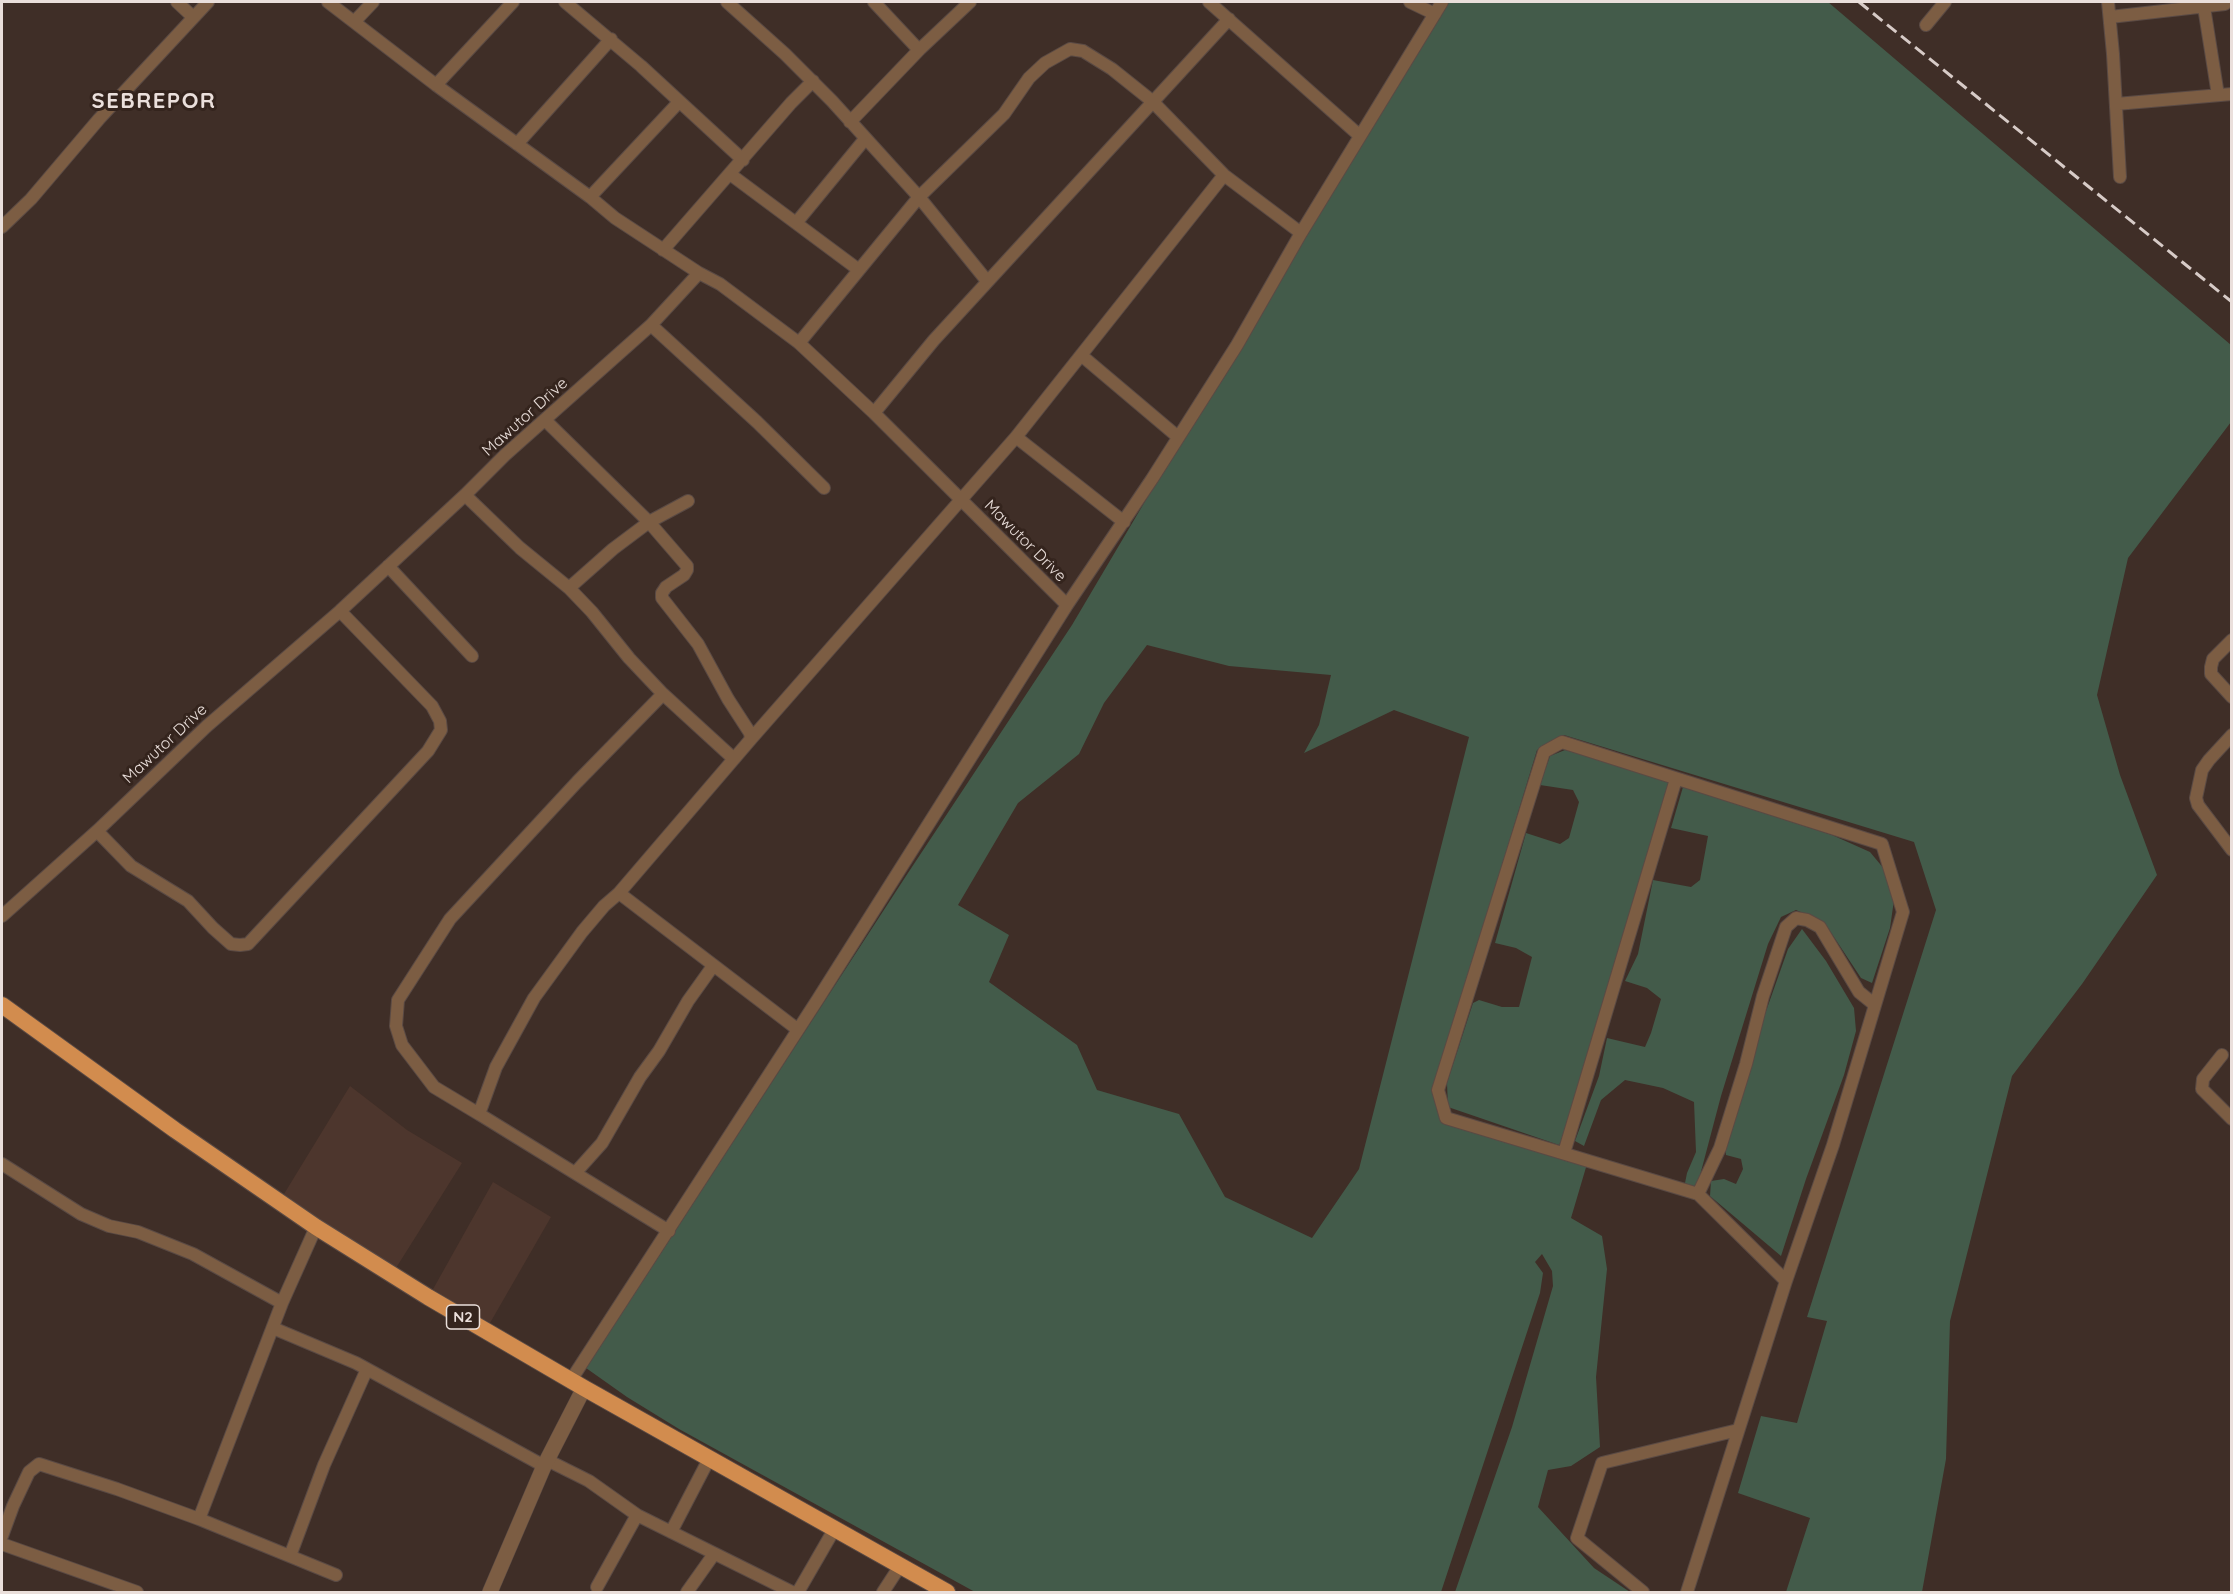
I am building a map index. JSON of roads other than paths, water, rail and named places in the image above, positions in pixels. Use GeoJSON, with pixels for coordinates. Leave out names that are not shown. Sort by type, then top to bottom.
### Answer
{"type":"FeatureCollection","features":[{"type":"Feature","properties":{"kind":"highway","name":"N2"},"geometry":{"type":"LineString","coordinates":[[2,1005],[174,1130],[316,1227],[428,1297],[947,1593]]}},
{"type":"Feature","properties":{"kind":"street"},"geometry":{"type":"LineString","coordinates":[[177,2],[193,17]]}},
{"type":"Feature","properties":{"kind":"street"},"geometry":{"type":"LineString","coordinates":[[2,227],[31,199],[99,119],[208,2]]}},
{"type":"Feature","properties":{"kind":"street"},"geometry":{"type":"LineString","coordinates":[[327,2],[590,197],[615,218],[699,273]]}},
{"type":"Feature","properties":{"kind":"street"},"geometry":{"type":"LineString","coordinates":[[354,22],[373,2]]}},
{"type":"Feature","properties":{"kind":"street"},"geometry":{"type":"LineString","coordinates":[[436,85],[513,2]]}},
{"type":"Feature","properties":{"kind":"street"},"geometry":{"type":"LineString","coordinates":[[565,2],[597,31],[611,39],[742,160]]}},
{"type":"Feature","properties":{"kind":"street"},"geometry":{"type":"LineString","coordinates":[[727,2],[813,81],[919,197],[987,281]]}},
{"type":"Feature","properties":{"kind":"street"},"geometry":{"type":"LineString","coordinates":[[874,2],[919,50]]}},
{"type":"Feature","properties":{"kind":"street"},"geometry":{"type":"LineString","coordinates":[[850,122],[919,50],[970,2]]}},
{"type":"Feature","properties":{"kind":"street"},"geometry":{"type":"LineString","coordinates":[[1410,2],[1435,14]]}},
{"type":"Feature","properties":{"kind":"street"},"geometry":{"type":"LineString","coordinates":[[490,1593],[577,1384],[669,1231],[797,1029],[1067,605],[1124,522],[1237,345],[1300,233],[1442,2]]}},
{"type":"Feature","properties":{"kind":"street"},"geometry":{"type":"LineString","coordinates":[[1926,25],[1945,2]]}},
{"type":"Feature","properties":{"kind":"street"},"geometry":{"type":"LineString","coordinates":[[2108,2],[2120,177]]}},
{"type":"Feature","properties":{"kind":"street"},"geometry":{"type":"LineString","coordinates":[[2110,17],[2227,3]]}},
{"type":"Feature","properties":{"kind":"street"},"geometry":{"type":"LineString","coordinates":[[1216,4],[1229,19],[1360,136]]}},
{"type":"Feature","properties":{"kind":"street"},"geometry":{"type":"LineString","coordinates":[[2204,7],[2218,95]]}},
{"type":"Feature","properties":{"kind":"street"},"geometry":{"type":"LineString","coordinates":[[874,413],[934,339],[1229,19]]}},
{"type":"Feature","properties":{"kind":"street"},"geometry":{"type":"LineString","coordinates":[[517,144],[611,39]]}},
{"type":"Feature","properties":{"kind":"street"},"geometry":{"type":"LineString","coordinates":[[799,343],[919,197],[1004,114],[1029,78],[1045,63],[1070,49],[1083,51],[1112,69],[1152,101],[1224,175],[1300,233]]}},
{"type":"Feature","properties":{"kind":"street"},"geometry":{"type":"LineString","coordinates":[[663,250],[791,103],[813,81]]}},
{"type":"Feature","properties":{"kind":"street"},"geometry":{"type":"LineString","coordinates":[[2116,105],[2232,94]]}},
{"type":"Feature","properties":{"kind":"street"},"geometry":{"type":"LineString","coordinates":[[590,197],[679,102]]}},
{"type":"Feature","properties":{"kind":"street"},"geometry":{"type":"LineString","coordinates":[[796,223],[865,139]]}},
{"type":"Feature","properties":{"kind":"street"},"geometry":{"type":"LineString","coordinates":[[730,174],[859,270]]}},
{"type":"Feature","properties":{"kind":"street"},"geometry":{"type":"LineString","coordinates":[[479,1113],[496,1067],[534,998],[582,932],[604,906],[620,893],[751,739],[1016,437],[1224,175]]}},
{"type":"Feature","properties":{"kind":"street","name":"Mawutor Drive"},"geometry":{"type":"LineString","coordinates":[[2,916],[97,831],[207,726],[340,611],[505,455],[651,325],[699,273],[720,284],[799,343],[874,413],[1067,605]]}},
{"type":"Feature","properties":{"kind":"street"},"geometry":{"type":"LineString","coordinates":[[651,325],[757,422],[824,488]]}},
{"type":"Feature","properties":{"kind":"street"},"geometry":{"type":"LineString","coordinates":[[1082,355],[1178,437]]}},
{"type":"Feature","properties":{"kind":"street"},"geometry":{"type":"LineString","coordinates":[[545,420],[649,522],[687,566],[684,575],[666,587],[662,598],[698,644],[728,699],[750,733],[751,739]]}},
{"type":"Feature","properties":{"kind":"street"},"geometry":{"type":"LineString","coordinates":[[1016,437],[1124,522]]}},
{"type":"Feature","properties":{"kind":"street"},"geometry":{"type":"LineString","coordinates":[[465,495],[520,548],[569,588],[663,694],[734,759]]}},
{"type":"Feature","properties":{"kind":"street"},"geometry":{"type":"LineString","coordinates":[[569,588],[606,555],[649,522],[688,501]]}},
{"type":"Feature","properties":{"kind":"street"},"geometry":{"type":"LineString","coordinates":[[388,566],[472,657]]}},
{"type":"Feature","properties":{"kind":"street"},"geometry":{"type":"LineString","coordinates":[[97,831],[131,866],[188,901],[231,944],[248,944],[428,751],[441,730],[440,721],[432,706],[340,611]]}},
{"type":"Feature","properties":{"kind":"street"},"geometry":{"type":"LineString","coordinates":[[2232,640],[2213,659],[2211,674],[2232,697]]}},
{"type":"Feature","properties":{"kind":"street"},"geometry":{"type":"LineString","coordinates":[[663,694],[450,920],[398,1000],[396,1026],[402,1045],[434,1087],[669,1231]]}},
{"type":"Feature","properties":{"kind":"street"},"geometry":{"type":"LineString","coordinates":[[2232,735],[2202,770],[2196,798],[2198,805],[2232,850]]}},
{"type":"Feature","properties":{"kind":"street"},"geometry":{"type":"LineString","coordinates":[[1687,1593],[1786,1281],[1833,1145],[1902,912],[1882,844],[1562,742],[1544,752],[1438,1090],[1446,1118],[1698,1194],[1786,1281]]}},
{"type":"Feature","properties":{"kind":"street"},"geometry":{"type":"LineString","coordinates":[[1564,1153],[1676,779]]}},
{"type":"Feature","properties":{"kind":"street"},"geometry":{"type":"LineString","coordinates":[[620,893],[797,1029]]}},
{"type":"Feature","properties":{"kind":"street"},"geometry":{"type":"LineString","coordinates":[[1698,1194],[1720,1148],[1746,1064],[1763,996],[1786,927],[1796,918],[1807,920],[1820,927],[1859,992],[1875,1005]]}},
{"type":"Feature","properties":{"kind":"street"},"geometry":{"type":"LineString","coordinates":[[576,1173],[602,1143],[688,1000],[713,966]]}},
{"type":"Feature","properties":{"kind":"street"},"geometry":{"type":"LineString","coordinates":[[2222,1055],[2203,1079],[2202,1089],[2232,1119]]}},
{"type":"Feature","properties":{"kind":"street"},"geometry":{"type":"LineString","coordinates":[[2,1164],[81,1214],[110,1226],[138,1232],[193,1254],[282,1303]]}},
{"type":"Feature","properties":{"kind":"street"},"geometry":{"type":"LineString","coordinates":[[199,1519],[282,1303],[316,1227]]}},
{"type":"Feature","properties":{"kind":"street"},"geometry":{"type":"LineString","coordinates":[[273,1328],[367,1369],[546,1463],[589,1481],[637,1515],[792,1593]]}},
{"type":"Feature","properties":{"kind":"street"},"geometry":{"type":"LineString","coordinates":[[290,1556],[324,1465],[367,1369]]}},
{"type":"Feature","properties":{"kind":"street"},"geometry":{"type":"LineString","coordinates":[[1643,1593],[1577,1538],[1602,1463],[1738,1430]]}},
{"type":"Feature","properties":{"kind":"street"},"geometry":{"type":"LineString","coordinates":[[671,1532],[709,1459]]}},
{"type":"Feature","properties":{"kind":"street"},"geometry":{"type":"LineString","coordinates":[[2,1536],[29,1472],[39,1464],[199,1519],[336,1575]]}},
{"type":"Feature","properties":{"kind":"street"},"geometry":{"type":"LineString","coordinates":[[2,1498],[13,1506]]}},
{"type":"Feature","properties":{"kind":"street"},"geometry":{"type":"LineString","coordinates":[[597,1587],[637,1515]]}},
{"type":"Feature","properties":{"kind":"street"},"geometry":{"type":"LineString","coordinates":[[798,1593],[836,1528]]}},
{"type":"Feature","properties":{"kind":"street"},"geometry":{"type":"LineString","coordinates":[[2,1544],[137,1593]]}},
{"type":"Feature","properties":{"kind":"street"},"geometry":{"type":"LineString","coordinates":[[687,1593],[714,1554]]}},
{"type":"Feature","properties":{"kind":"street"},"geometry":{"type":"LineString","coordinates":[[883,1593],[900,1566]]}},
{"type":"Feature","properties":{"kind":"railway"},"geometry":{"type":"LineString","coordinates":[[1859,2],[2232,302]]}},
{"type":"Feature","properties":{"kind":"district","name":"SEBREPOR"},"geometry":{"type":"Point","coordinates":[154,101]}}]}
